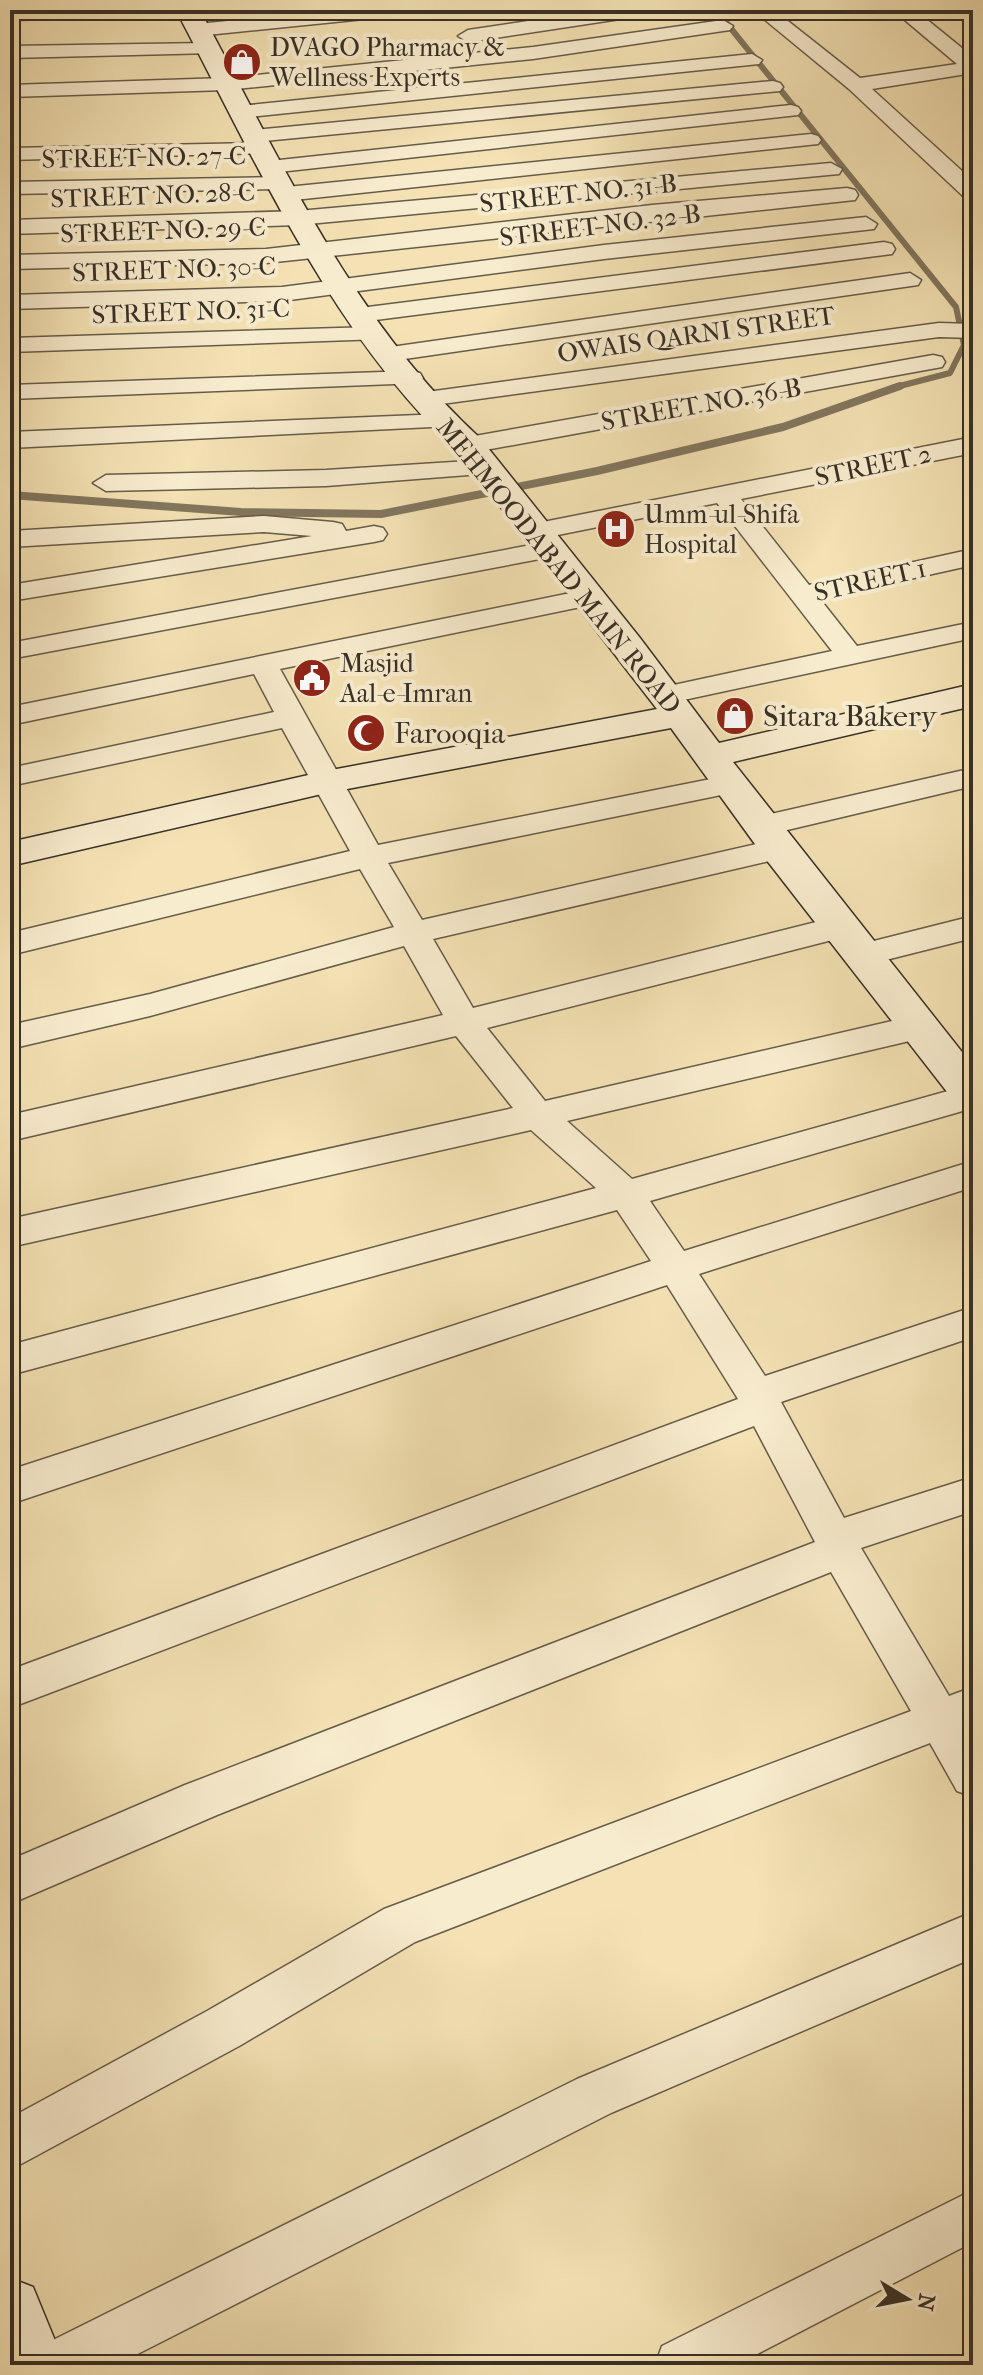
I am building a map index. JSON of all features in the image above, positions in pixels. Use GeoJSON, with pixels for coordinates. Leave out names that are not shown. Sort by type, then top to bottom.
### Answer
{"type":"FeatureCollection","features":[{"type":"Feature","properties":{"kind":"main road","name":"MEHMOODABAD MAIN ROAD"},"geometry":{"type":"LineString","coordinates":[[206,47],[317,252],[375,334],[540,533],[770,837],[973,1095]]}},
{"type":"Feature","properties":{"kind":"main road"},"geometry":{"type":"LineString","coordinates":[[721,770],[973,695]]}},
{"type":"Feature","properties":{"kind":"main road"},"geometry":{"type":"LineString","coordinates":[[10,854],[672,705]]}},
{"type":"Feature","properties":{"kind":"main road"},"geometry":{"type":"LineString","coordinates":[[10,2310],[33,2365]]}},
{"type":"Feature","properties":{"kind":"street"},"geometry":{"type":"LineString","coordinates":[[10,14],[173,10]]}},
{"type":"Feature","properties":{"kind":"street"},"geometry":{"type":"LineString","coordinates":[[10,91],[206,47],[394,10]]}},
{"type":"Feature","properties":{"kind":"street"},"geometry":{"type":"LineString","coordinates":[[448,38],[640,10]]}},
{"type":"Feature","properties":{"kind":"street"},"geometry":{"type":"LineString","coordinates":[[763,10],[786,34],[803,41],[856,85],[973,193]]}},
{"type":"Feature","properties":{"kind":"street"},"geometry":{"type":"LineString","coordinates":[[903,10],[973,67]]}},
{"type":"Feature","properties":{"kind":"street"},"geometry":{"type":"LineString","coordinates":[[10,52],[206,47],[533,53],[716,18],[791,111],[884,249],[956,330]]}},
{"type":"Feature","properties":{"kind":"street"},"geometry":{"type":"LineString","coordinates":[[206,47],[245,59]]}},
{"type":"Feature","properties":{"kind":"street"},"geometry":{"type":"LineString","coordinates":[[262,152],[752,60]]}},
{"type":"Feature","properties":{"kind":"street"},"geometry":{"type":"LineString","coordinates":[[856,85],[973,67]]}},
{"type":"Feature","properties":{"kind":"street"},"geometry":{"type":"LineString","coordinates":[[262,152],[773,87]]}},
{"type":"Feature","properties":{"kind":"street"},"geometry":{"type":"LineString","coordinates":[[219,127],[262,152],[791,111]]}},
{"type":"Feature","properties":{"kind":"street"},"geometry":{"type":"LineString","coordinates":[[10,154],[262,152],[811,140]]}},
{"type":"Feature","properties":{"kind":"street","name":"STREET NO. 27-C"},"geometry":{"type":"LineString","coordinates":[[10,188],[262,152]]}},
{"type":"Feature","properties":{"kind":"street","name":"STREET NO. 28-C"},"geometry":{"type":"LineString","coordinates":[[10,227],[298,218],[831,169]]}},
{"type":"Feature","properties":{"kind":"street","name":"STREET NO. 31-B"},"geometry":{"type":"LineString","coordinates":[[317,252],[652,212],[847,195]]}},
{"type":"Feature","properties":{"kind":"street","name":"STREET NO. 32-B"},"geometry":{"type":"LineString","coordinates":[[340,286],[604,252],[866,224]]}},
{"type":"Feature","properties":{"kind":"street"},"geometry":{"type":"LineString","coordinates":[[375,334],[884,249]]}},
{"type":"Feature","properties":{"kind":"street","name":"STREET NO. 29-C"},"geometry":{"type":"LineString","coordinates":[[10,262],[317,252]]}},
{"type":"Feature","properties":{"kind":"street"},"geometry":{"type":"LineString","coordinates":[[375,334],[910,280]]}},
{"type":"Feature","properties":{"kind":"street","name":"STREET NO. 30-C"},"geometry":{"type":"LineString","coordinates":[[10,302],[282,294],[340,286]]}},
{"type":"Feature","properties":{"kind":"street","name":"OWAIS QARNI STREET"},"geometry":{"type":"LineString","coordinates":[[427,399],[956,330]]}},
{"type":"Feature","properties":{"kind":"street","name":"STREET NO. 31-C"},"geometry":{"type":"LineString","coordinates":[[10,345],[375,334]]}},
{"type":"Feature","properties":{"kind":"street","name":"STREET NO. 36-B"},"geometry":{"type":"LineString","coordinates":[[106,483],[326,478],[481,462],[933,362]]}},
{"type":"Feature","properties":{"kind":"street"},"geometry":{"type":"LineString","coordinates":[[10,392],[427,399]]}},
{"type":"Feature","properties":{"kind":"street"},"geometry":{"type":"LineString","coordinates":[[10,440],[427,399]]}},
{"type":"Feature","properties":{"kind":"street","name":"STREET 2"},"geometry":{"type":"LineString","coordinates":[[10,651],[540,533],[973,445]]}},
{"type":"Feature","properties":{"kind":"street"},"geometry":{"type":"LineString","coordinates":[[725,496],[799,595]]}},
{"type":"Feature","properties":{"kind":"street"},"geometry":{"type":"LineString","coordinates":[[10,539],[264,524],[374,534],[10,593]]}},
{"type":"Feature","properties":{"kind":"street","name":"STREET 1"},"geometry":{"type":"LineString","coordinates":[[851,657],[799,595],[973,557]]}},
{"type":"Feature","properties":{"kind":"street"},"geometry":{"type":"LineString","coordinates":[[10,716],[590,597]]}},
{"type":"Feature","properties":{"kind":"street"},"geometry":{"type":"LineString","coordinates":[[672,705],[851,657],[973,630]]}},
{"type":"Feature","properties":{"kind":"street"},"geometry":{"type":"LineString","coordinates":[[263,664],[326,782],[464,1022],[538,1116],[626,1194],[760,1400],[837,1545],[956,1713],[973,1777]]}},
{"type":"Feature","properties":{"kind":"street"},"geometry":{"type":"LineString","coordinates":[[10,777],[291,717]]}},
{"type":"Feature","properties":{"kind":"street"},"geometry":{"type":"LineString","coordinates":[[10,944],[721,770]]}},
{"type":"Feature","properties":{"kind":"street"},"geometry":{"type":"LineString","coordinates":[[10,1037],[150,1005],[770,837],[973,777]]}},
{"type":"Feature","properties":{"kind":"street"},"geometry":{"type":"LineString","coordinates":[[10,1128],[464,1022],[851,941],[973,927]]}},
{"type":"Feature","properties":{"kind":"street"},"geometry":{"type":"LineString","coordinates":[[10,1233],[538,1116],[918,1027]]}},
{"type":"Feature","properties":{"kind":"street"},"geometry":{"type":"LineString","coordinates":[[10,1360],[626,1194],[973,1095]]}},
{"type":"Feature","properties":{"kind":"street"},"geometry":{"type":"LineString","coordinates":[[10,1487],[674,1268],[973,1174]]}},
{"type":"Feature","properties":{"kind":"street"},"geometry":{"type":"LineString","coordinates":[[10,1689],[760,1400],[973,1322]]}},
{"type":"Feature","properties":{"kind":"street"},"geometry":{"type":"LineString","coordinates":[[10,1882],[201,1800],[837,1545],[973,1494]]}},
{"type":"Feature","properties":{"kind":"street"},"geometry":{"type":"LineString","coordinates":[[10,2145],[224,2028],[400,1925],[956,1713]]}},
{"type":"Feature","properties":{"kind":"street"},"geometry":{"type":"LineString","coordinates":[[60,2365],[594,2096],[973,1935]]}},
{"type":"Feature","properties":{"kind":"street"},"geometry":{"type":"LineString","coordinates":[[681,2365],[973,2215]]}},
{"type":"Feature","properties":{"kind":"waterway"},"geometry":{"type":"LineString","coordinates":[[716,10],[956,307],[964,345],[950,373],[892,388]]}},
{"type":"Feature","properties":{"kind":"waterway"},"geometry":{"type":"LineString","coordinates":[[10,495],[241,512],[381,514],[597,471],[783,427],[900,386]]}},
{"type":"Feature","properties":{"kind":"place","name":"DVAGO Pharmacy & Wellness Experts"},"geometry":{"type":"Point","coordinates":[242,62]}},
{"type":"Feature","properties":{"kind":"place","name":"Umm-ul-Shifa Hospital"},"geometry":{"type":"Point","coordinates":[616,529]}},
{"type":"Feature","properties":{"kind":"place","name":"Masjid Aal-e-Imran"},"geometry":{"type":"Point","coordinates":[312,678]}},
{"type":"Feature","properties":{"kind":"place","name":"Sitara Bakery"},"geometry":{"type":"Point","coordinates":[735,716]}},
{"type":"Feature","properties":{"kind":"place","name":"Farooqia"},"geometry":{"type":"Point","coordinates":[366,733]}}]}
